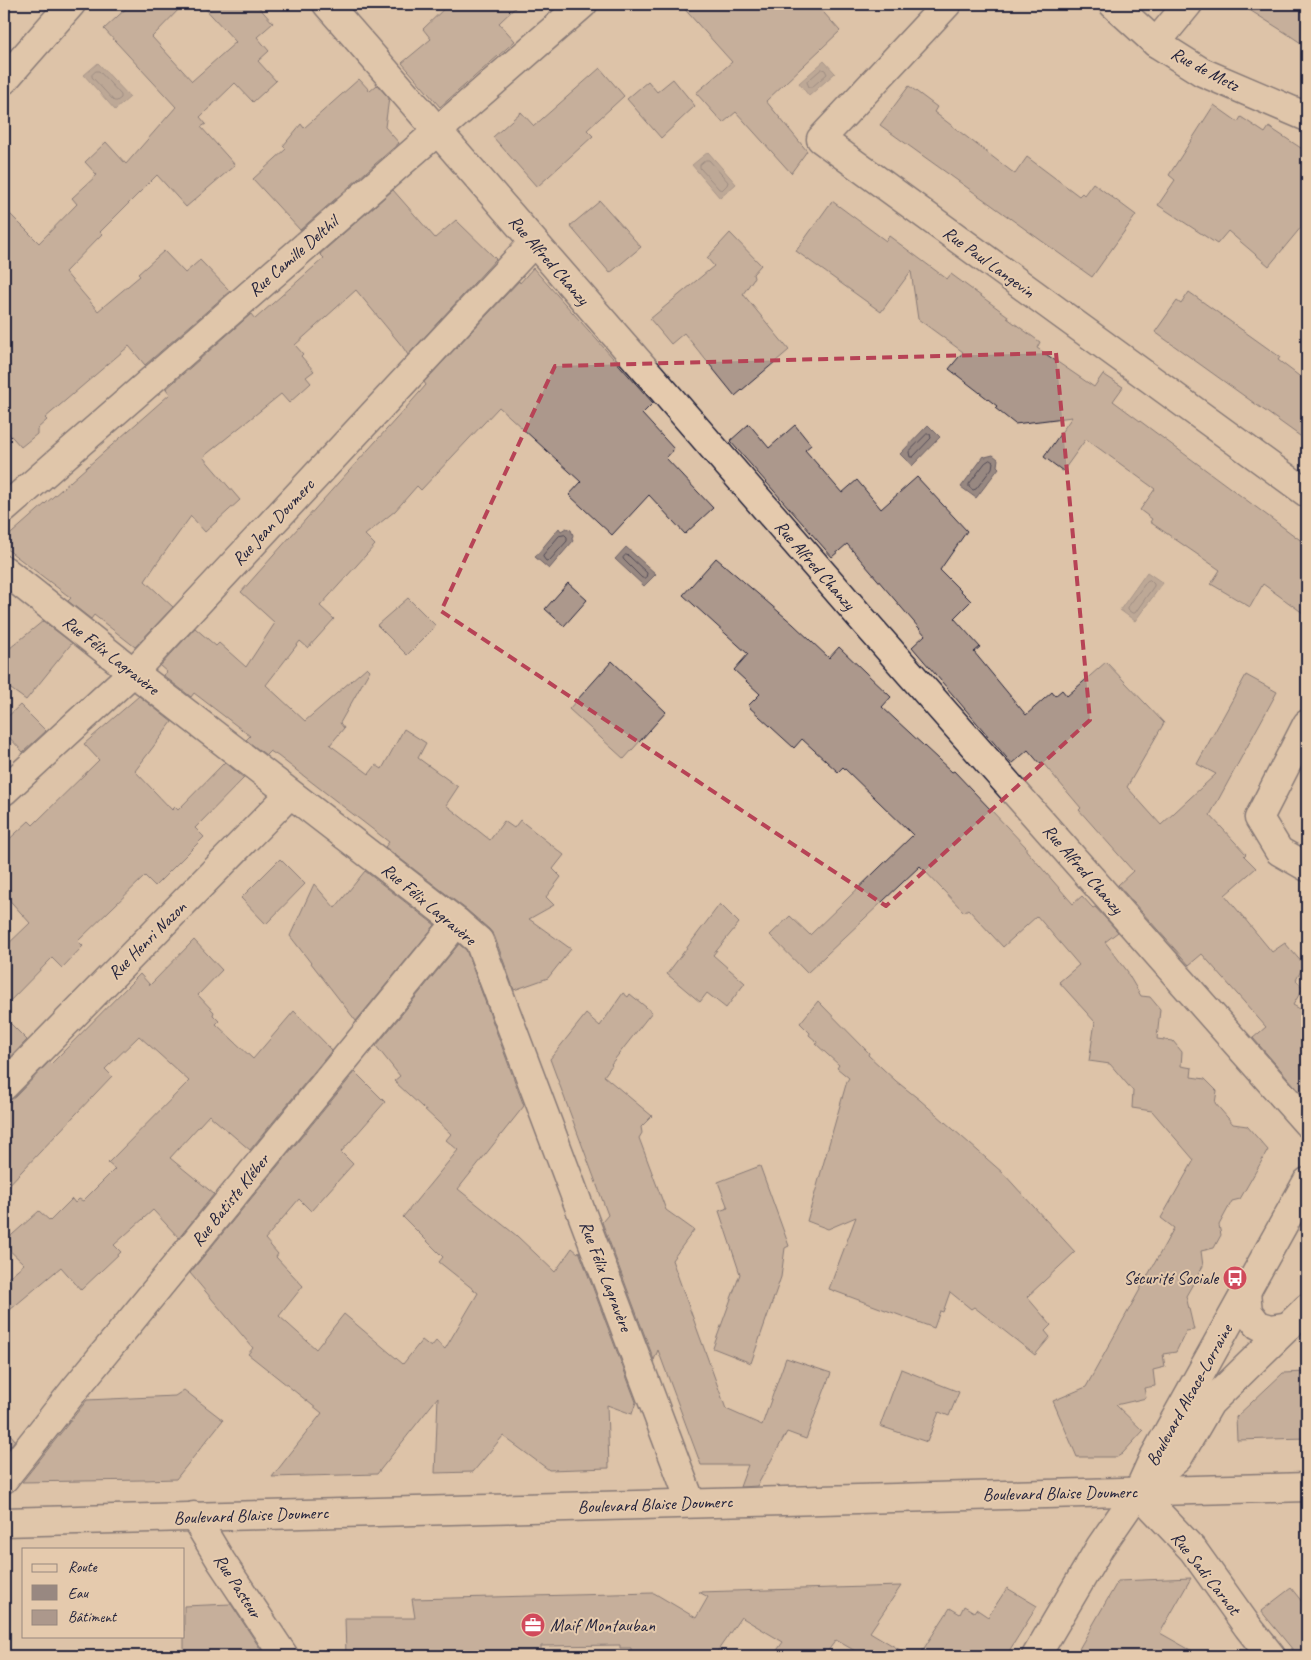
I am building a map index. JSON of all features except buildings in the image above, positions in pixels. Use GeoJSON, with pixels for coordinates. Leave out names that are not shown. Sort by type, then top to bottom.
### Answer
{"type":"FeatureCollection","features":[{"type":"Feature","properties":{"kind":"street"},"geometry":{"type":"LineString","coordinates":[[4,80],[72,4]]}},
{"type":"Feature","properties":{"kind":"street","name":"Rue Alfred Chanzy"},"geometry":{"type":"LineString","coordinates":[[327,4],[870,628],[1307,1123]]}},
{"type":"Feature","properties":{"kind":"street","name":"Rue Camille Delthil"},"geometry":{"type":"LineString","coordinates":[[4,508],[582,4]]}},
{"type":"Feature","properties":{"kind":"street","name":"Rue Paul Langevin"},"geometry":{"type":"LineString","coordinates":[[947,4],[821,139],[1307,493]]}},
{"type":"Feature","properties":{"kind":"street","name":"Rue de Metz"},"geometry":{"type":"LineString","coordinates":[[1113,4],[1156,43],[1202,72],[1307,117]]}},
{"type":"Feature","properties":{"kind":"street"},"geometry":{"type":"LineString","coordinates":[[1156,43],[1188,4]]}},
{"type":"Feature","properties":{"kind":"street","name":"Rue Jean Doumerc"},"geometry":{"type":"LineString","coordinates":[[4,791],[133,672],[533,243]]}},
{"type":"Feature","properties":{"kind":"street","name":"Rue Félix Lagravère"},"geometry":{"type":"LineString","coordinates":[[4,570],[479,940],[691,1502]]}},
{"type":"Feature","properties":{"kind":"street"},"geometry":{"type":"LineString","coordinates":[[1307,724],[1259,818],[1279,851],[1307,866]]}},
{"type":"Feature","properties":{"kind":"street","name":"Rue Henri Nazon"},"geometry":{"type":"LineString","coordinates":[[4,1086],[290,794]]}},
{"type":"Feature","properties":{"kind":"street","name":"Rue Batiste Kléber"},"geometry":{"type":"LineString","coordinates":[[4,1479],[75,1389],[457,922]]}},
{"type":"Feature","properties":{"kind":"street","name":"Boulevard Alsace-Lorraine"},"geometry":{"type":"LineString","coordinates":[[1036,1656],[1100,1547],[1138,1492],[1153,1459],[1307,1182]]}},
{"type":"Feature","properties":{"kind":"street"},"geometry":{"type":"LineString","coordinates":[[1246,1292],[1248,1312],[1258,1325],[1271,1329],[1298,1317]]}},
{"type":"Feature","properties":{"kind":"street"},"geometry":{"type":"LineString","coordinates":[[1138,1492],[1178,1458],[1210,1403],[1298,1317]]}},
{"type":"Feature","properties":{"kind":"street"},"geometry":{"type":"LineString","coordinates":[[1178,1458],[1205,1489]]}},
{"type":"Feature","properties":{"kind":"street","name":"Boulevard Blaise Doumerc"},"geometry":{"type":"LineString","coordinates":[[4,1522],[691,1502],[1307,1487]]}},
{"type":"Feature","properties":{"kind":"street","name":"Rue Sadi Carnot"},"geometry":{"type":"LineString","coordinates":[[1138,1492],[1193,1550],[1271,1656]]}},
{"type":"Feature","properties":{"kind":"street","name":"Rue Pasteur"},"geometry":{"type":"LineString","coordinates":[[194,1516],[221,1561],[284,1656]]}},
{"type":"Feature","properties":{"kind":"highlighted area"},"geometry":{"type":"Polygon","coordinates":[[[1056,353],[1090,720],[886,906],[441,611],[555,366],[1056,353]]]}},
{"type":"Feature","properties":{"kind":"water"},"geometry":{"type":"Polygon","coordinates":[[[824,61],[835,73],[809,96],[799,83],[824,61]]]}},
{"type":"Feature","properties":{"kind":"water"},"geometry":{"type":"Polygon","coordinates":[[[98,63],[130,97],[115,110],[84,75],[98,63]]]}},
{"type":"Feature","properties":{"kind":"water"},"geometry":{"type":"Polygon","coordinates":[[[708,152],[736,184],[720,198],[692,165],[708,152]]]}},
{"type":"Feature","properties":{"kind":"water"},"geometry":{"type":"Polygon","coordinates":[[[928,425],[940,437],[912,466],[900,454],[928,425]]]}},
{"type":"Feature","properties":{"kind":"water"},"geometry":{"type":"Polygon","coordinates":[[[993,455],[998,459],[997,466],[999,468],[976,498],[961,487],[984,456],[993,455]]]}},
{"type":"Feature","properties":{"kind":"water"},"geometry":{"type":"Polygon","coordinates":[[[559,528],[561,531],[566,528],[571,530],[573,541],[549,569],[535,557],[559,528]]]}},
{"type":"Feature","properties":{"kind":"water"},"geometry":{"type":"Polygon","coordinates":[[[626,547],[656,574],[644,586],[615,559],[626,547]]]}},
{"type":"Feature","properties":{"kind":"water"},"geometry":{"type":"Polygon","coordinates":[[[1147,572],[1163,583],[1135,621],[1120,610],[1147,572]]]}},
{"type":"Feature","properties":{"kind":"place","name":"Sécurité Sociale"},"geometry":{"type":"Point","coordinates":[1235,1278]}},
{"type":"Feature","properties":{"kind":"place","name":"Maif Montauban"},"geometry":{"type":"Point","coordinates":[533,1625]}}]}
